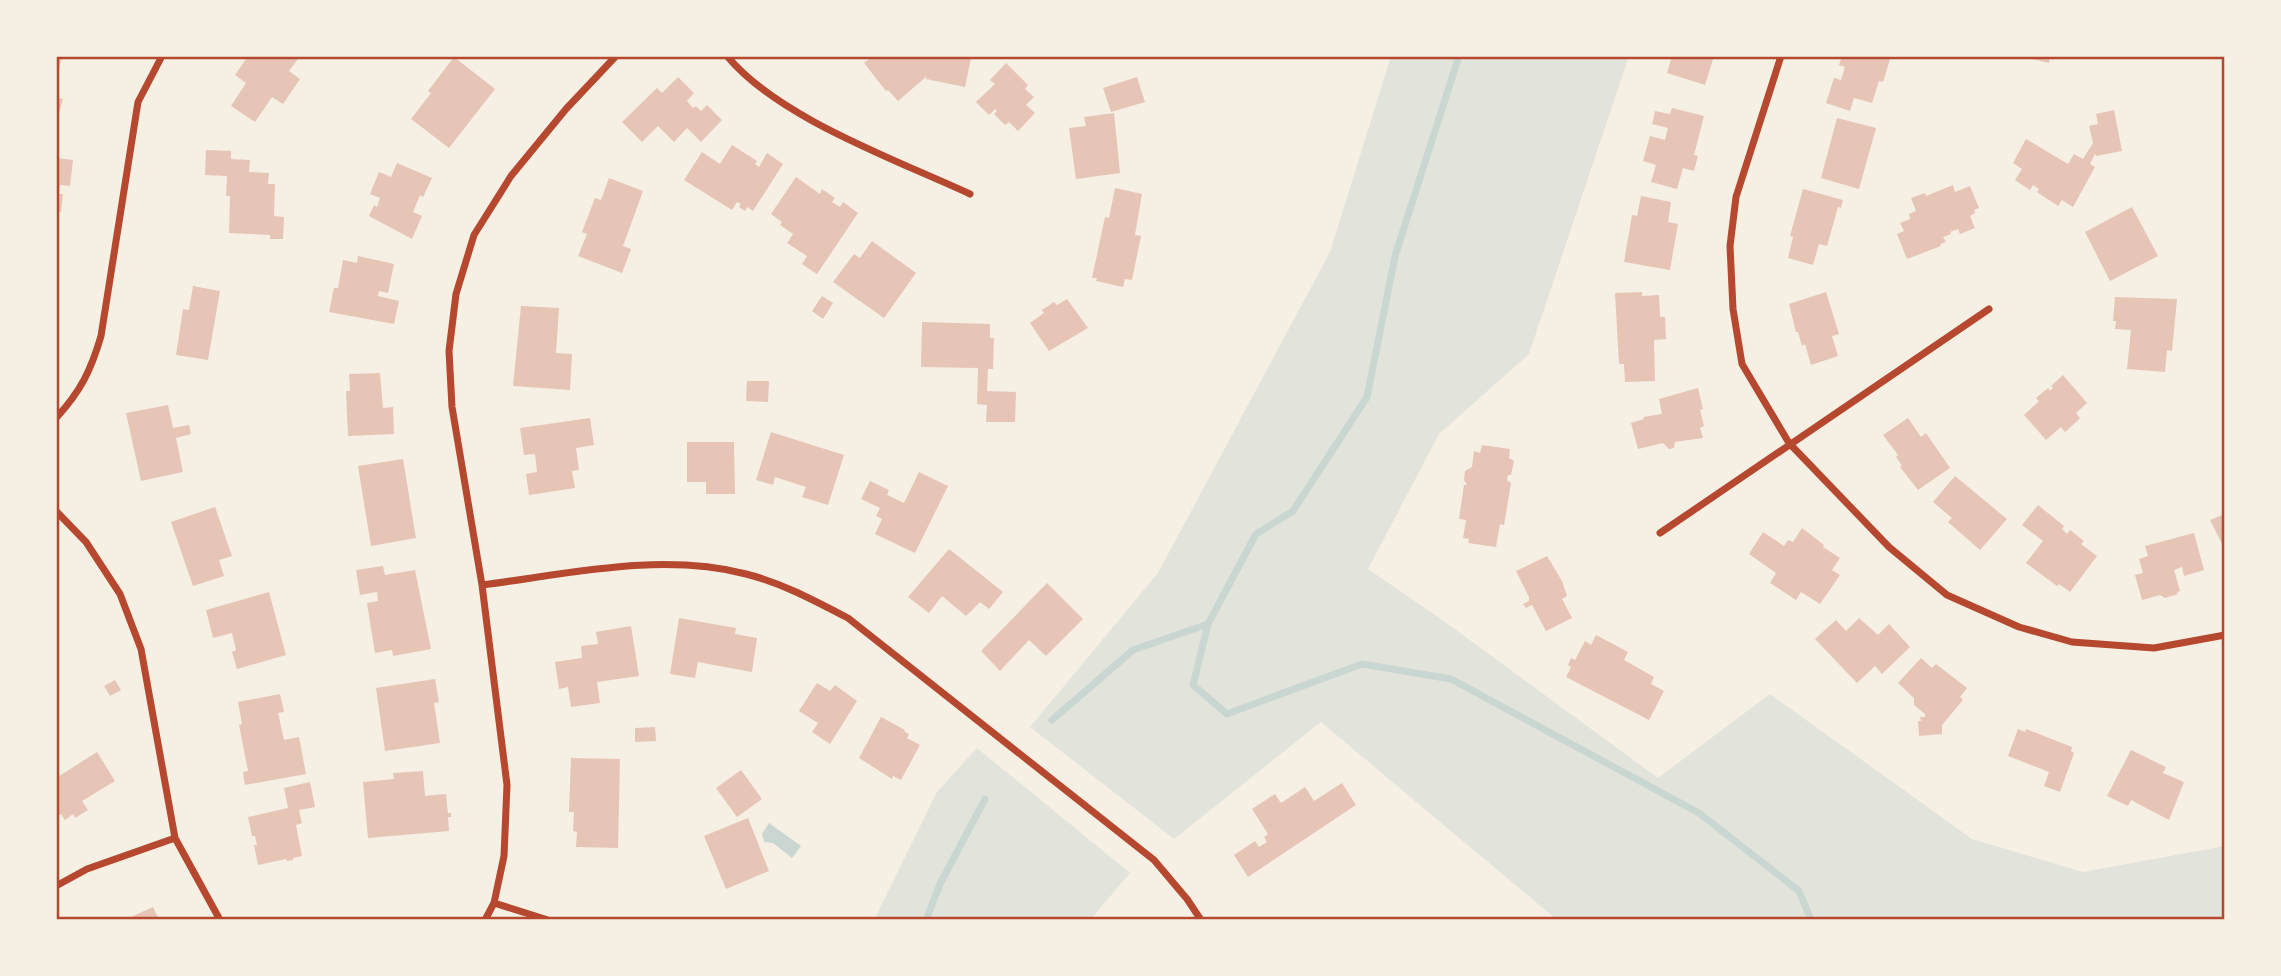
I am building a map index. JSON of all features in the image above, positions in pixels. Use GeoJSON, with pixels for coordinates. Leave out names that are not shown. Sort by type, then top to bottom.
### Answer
{"type":"FeatureCollection","features":[{"type":"Feature","properties":{"kind":"street"},"geometry":{"type":"LineString","coordinates":[[56,418],[75,397],[92,366],[101,335],[138,102],[162,56]]}},
{"type":"Feature","properties":{"kind":"street"},"geometry":{"type":"LineString","coordinates":[[485,920],[494,903],[504,856],[507,785],[481,585],[452,407],[449,351],[456,294],[474,235],[511,176],[566,109],[616,56]]}},
{"type":"Feature","properties":{"kind":"street"},"geometry":{"type":"LineString","coordinates":[[727,56],[739,71],[783,103],[822,126],[970,194]]}},
{"type":"Feature","properties":{"kind":"street"},"geometry":{"type":"LineString","coordinates":[[1781,56],[1736,197],[1730,246],[1733,309],[1742,364],[1789,443],[1889,547],[1947,595],[2019,627],[2072,642],[2154,648],[2225,635]]}},
{"type":"Feature","properties":{"kind":"street"},"geometry":{"type":"LineString","coordinates":[[1660,533],[1989,309]]}},
{"type":"Feature","properties":{"kind":"street"},"geometry":{"type":"LineString","coordinates":[[56,512],[86,542],[120,594],[141,649],[175,838],[220,920]]}},
{"type":"Feature","properties":{"kind":"street"},"geometry":{"type":"LineString","coordinates":[[481,585],[642,565],[705,566],[747,574],[801,593],[848,618],[1154,860],[1201,920]]}},
{"type":"Feature","properties":{"kind":"street"},"geometry":{"type":"LineString","coordinates":[[56,886],[87,869],[175,838]]}},
{"type":"Feature","properties":{"kind":"street"},"geometry":{"type":"LineString","coordinates":[[494,903],[548,920]]}},
{"type":"Feature","properties":{"kind":"shaded area"},"geometry":{"type":"Polygon","coordinates":[[[1391,56],[1629,56],[1529,354],[1439,434],[1368,569],[1441,619],[1658,778],[1770,694],[1972,839],[2083,872],[2225,846],[2225,920],[1557,920],[1321,722],[1174,839],[1030,727],[1158,573],[1330,252],[1391,56]]]}},
{"type":"Feature","properties":{"kind":"shaded area"},"geometry":{"type":"Polygon","coordinates":[[[977,748],[1130,873],[1090,920],[874,920],[937,792],[977,748]]]}},
{"type":"Feature","properties":{"kind":"shaded area"},"geometry":{"type":"Polygon","coordinates":[[[769,823],[801,846],[792,858],[773,843],[764,842],[762,834],[769,823]]]}},
{"type":"Feature","properties":{"kind":"building"},"geometry":{"type":"Polygon","coordinates":[[[56,56],[62,56],[57,78],[56,77],[56,56]]]}},
{"type":"Feature","properties":{"kind":"building"},"geometry":{"type":"Polygon","coordinates":[[[248,56],[294,56],[298,59],[289,71],[300,79],[283,104],[272,97],[255,122],[231,106],[246,83],[235,75],[248,56]]]}},
{"type":"Feature","properties":{"kind":"building"},"geometry":{"type":"Polygon","coordinates":[[[873,56],[971,58],[965,87],[926,79],[927,76],[898,101],[886,91],[864,63],[873,56]]]}},
{"type":"Feature","properties":{"kind":"building"},"geometry":{"type":"Polygon","coordinates":[[[1672,56],[1714,56],[1705,85],[1667,73],[1672,56]]]}},
{"type":"Feature","properties":{"kind":"building"},"geometry":{"type":"Polygon","coordinates":[[[1842,56],[1891,56],[1883,82],[1879,81],[1872,103],[1854,98],[1850,111],[1826,103],[1834,78],[1841,80],[1845,67],[1839,65],[1842,56]]]}},
{"type":"Feature","properties":{"kind":"building"},"geometry":{"type":"Polygon","coordinates":[[[2020,56],[2050,56],[2049,63],[2020,56]]]}},
{"type":"Feature","properties":{"kind":"building"},"geometry":{"type":"Polygon","coordinates":[[[454,57],[495,89],[449,148],[411,119],[454,57]]]}},
{"type":"Feature","properties":{"kind":"building"},"geometry":{"type":"Polygon","coordinates":[[[1006,63],[1028,85],[1025,89],[1034,97],[1026,105],[1035,113],[1018,131],[1009,122],[1005,125],[994,114],[997,111],[995,109],[989,115],[976,102],[995,84],[990,80],[1006,63]]]}},
{"type":"Feature","properties":{"kind":"building"},"geometry":{"type":"Polygon","coordinates":[[[678,77],[694,93],[687,101],[693,108],[696,106],[701,111],[707,105],[722,120],[701,142],[687,128],[674,142],[658,126],[642,142],[622,122],[657,88],[662,93],[678,77]]]}},
{"type":"Feature","properties":{"kind":"building"},"geometry":{"type":"Polygon","coordinates":[[[1137,77],[1145,102],[1111,112],[1103,88],[1137,77]]]}},
{"type":"Feature","properties":{"kind":"building"},"geometry":{"type":"Polygon","coordinates":[[[56,97],[63,99],[57,121],[56,121],[56,97]]]}},
{"type":"Feature","properties":{"kind":"building"},"geometry":{"type":"Polygon","coordinates":[[[1672,108],[1704,116],[1694,155],[1698,156],[1694,171],[1683,168],[1677,189],[1651,182],[1656,165],[1643,161],[1650,136],[1665,140],[1668,128],[1652,124],[1655,111],[1670,114],[1672,108]]]}},
{"type":"Feature","properties":{"kind":"building"},"geometry":{"type":"Polygon","coordinates":[[[2114,110],[2122,151],[2095,154],[2090,164],[2095,167],[2073,207],[2062,200],[2058,206],[2037,192],[2039,189],[2033,185],[2030,190],[2015,180],[2022,169],[2013,163],[2026,139],[2068,164],[2074,154],[2083,159],[2093,143],[2089,126],[2098,124],[2096,114],[2114,110]]]}},
{"type":"Feature","properties":{"kind":"building"},"geometry":{"type":"Polygon","coordinates":[[[1114,113],[1120,173],[1076,179],[1069,128],[1086,126],[1084,117],[1114,113]]]}},
{"type":"Feature","properties":{"kind":"building"},"geometry":{"type":"Polygon","coordinates":[[[1837,118],[1876,128],[1859,189],[1821,178],[1837,118]]]}},
{"type":"Feature","properties":{"kind":"building"},"geometry":{"type":"Polygon","coordinates":[[[732,145],[757,161],[755,164],[759,167],[767,153],[783,164],[753,211],[747,207],[745,211],[737,202],[732,210],[684,180],[702,152],[720,164],[732,145]]]}},
{"type":"Feature","properties":{"kind":"building"},"geometry":{"type":"Polygon","coordinates":[[[206,150],[231,151],[231,159],[250,160],[249,172],[269,173],[268,184],[275,184],[274,216],[284,217],[283,239],[270,239],[270,235],[229,233],[230,196],[226,196],[227,176],[205,175],[206,150]]]}},
{"type":"Feature","properties":{"kind":"building"},"geometry":{"type":"Polygon","coordinates":[[[56,158],[73,160],[70,186],[60,185],[59,194],[63,194],[61,212],[56,212],[56,158]]]}},
{"type":"Feature","properties":{"kind":"building"},"geometry":{"type":"Polygon","coordinates":[[[397,163],[432,178],[423,197],[420,195],[413,212],[422,216],[412,239],[369,216],[374,205],[377,207],[380,198],[370,194],[379,172],[391,177],[397,163]]]}},
{"type":"Feature","properties":{"kind":"building"},"geometry":{"type":"Polygon","coordinates":[[[796,177],[820,194],[822,189],[835,198],[832,202],[840,207],[843,202],[858,213],[817,274],[802,264],[807,256],[787,243],[793,234],[771,214],[796,177]]]}},
{"type":"Feature","properties":{"kind":"building"},"geometry":{"type":"Polygon","coordinates":[[[609,178],[643,191],[623,246],[631,249],[622,273],[578,256],[587,234],[582,232],[595,198],[601,200],[609,178]]]}},
{"type":"Feature","properties":{"kind":"building"},"geometry":{"type":"Polygon","coordinates":[[[1953,185],[1955,192],[1970,186],[1979,208],[1970,216],[1975,228],[1960,234],[1958,229],[1950,232],[1951,234],[1943,237],[1946,242],[1940,244],[1941,246],[1907,259],[1897,234],[1904,231],[1900,223],[1910,219],[1909,214],[1916,211],[1911,198],[1925,193],[1926,196],[1953,185]]]}},
{"type":"Feature","properties":{"kind":"building"},"geometry":{"type":"Polygon","coordinates":[[[1115,188],[1142,194],[1135,235],[1141,236],[1132,280],[1125,279],[1123,287],[1092,278],[1105,217],[1109,218],[1115,188]]]}},
{"type":"Feature","properties":{"kind":"building"},"geometry":{"type":"Polygon","coordinates":[[[1803,189],[1843,200],[1841,208],[1838,207],[1827,246],[1819,244],[1813,265],[1788,258],[1793,237],[1790,236],[1803,189]]]}},
{"type":"Feature","properties":{"kind":"building"},"geometry":{"type":"Polygon","coordinates":[[[1641,196],[1671,202],[1668,222],[1678,224],[1670,270],[1624,262],[1632,215],[1637,216],[1641,196]]]}},
{"type":"Feature","properties":{"kind":"building"},"geometry":{"type":"Polygon","coordinates":[[[2132,207],[2158,256],[2110,281],[2085,232],[2132,207]]]}},
{"type":"Feature","properties":{"kind":"building"},"geometry":{"type":"Polygon","coordinates":[[[872,241],[916,273],[884,318],[833,282],[854,254],[860,258],[872,241]]]}},
{"type":"Feature","properties":{"kind":"building"},"geometry":{"type":"Polygon","coordinates":[[[358,256],[394,264],[388,293],[379,291],[378,296],[399,301],[394,324],[329,312],[334,288],[338,288],[343,260],[357,263],[358,256]]]}},
{"type":"Feature","properties":{"kind":"building"},"geometry":{"type":"Polygon","coordinates":[[[193,286],[220,291],[208,360],[176,355],[183,309],[189,310],[193,286]]]}},
{"type":"Feature","properties":{"kind":"building"},"geometry":{"type":"Polygon","coordinates":[[[1642,292],[1642,296],[1659,295],[1660,317],[1665,317],[1666,339],[1654,340],[1655,381],[1625,382],[1624,364],[1619,364],[1615,293],[1642,292]]]}},
{"type":"Feature","properties":{"kind":"building"},"geometry":{"type":"Polygon","coordinates":[[[1826,292],[1839,334],[1832,336],[1838,356],[1811,365],[1805,344],[1802,346],[1796,332],[1789,304],[1826,292]]]}},
{"type":"Feature","properties":{"kind":"building"},"geometry":{"type":"Polygon","coordinates":[[[822,296],[833,303],[823,319],[812,311],[822,296]]]}},
{"type":"Feature","properties":{"kind":"building"},"geometry":{"type":"Polygon","coordinates":[[[2115,297],[2177,299],[2172,351],[2167,350],[2165,372],[2127,369],[2131,330],[2115,329],[2115,297]]]}},
{"type":"Feature","properties":{"kind":"building"},"geometry":{"type":"Polygon","coordinates":[[[1067,299],[1088,328],[1049,351],[1030,323],[1054,302],[1057,305],[1067,299]]]}},
{"type":"Feature","properties":{"kind":"building"},"geometry":{"type":"Polygon","coordinates":[[[521,306],[559,308],[556,353],[572,354],[570,390],[513,386],[521,306]]]}},
{"type":"Feature","properties":{"kind":"building"},"geometry":{"type":"Polygon","coordinates":[[[922,322],[990,324],[990,338],[994,338],[993,369],[988,369],[987,391],[1016,392],[1015,422],[986,422],[987,405],[977,404],[978,368],[921,367],[922,322]]]}},
{"type":"Feature","properties":{"kind":"building"},"geometry":{"type":"Polygon","coordinates":[[[380,373],[383,408],[393,407],[394,434],[348,436],[346,391],[350,391],[349,374],[380,373]]]}},
{"type":"Feature","properties":{"kind":"building"},"geometry":{"type":"Polygon","coordinates":[[[2063,375],[2087,403],[2076,413],[2080,418],[2073,425],[2065,432],[2061,427],[2046,440],[2024,415],[2039,401],[2036,398],[2048,388],[2050,391],[2053,388],[2051,386],[2063,375]]]}},
{"type":"Feature","properties":{"kind":"building"},"geometry":{"type":"Polygon","coordinates":[[[747,381],[769,381],[768,402],[746,401],[747,381]]]}},
{"type":"Feature","properties":{"kind":"building"},"geometry":{"type":"Polygon","coordinates":[[[1698,388],[1703,409],[1700,410],[1704,426],[1700,428],[1703,438],[1675,442],[1674,448],[1669,449],[1663,443],[1638,449],[1631,423],[1644,419],[1643,417],[1662,414],[1659,399],[1698,388]]]}},
{"type":"Feature","properties":{"kind":"building"},"geometry":{"type":"Polygon","coordinates":[[[168,405],[173,428],[189,425],[191,434],[176,438],[183,472],[141,481],[126,413],[168,405]]]}},
{"type":"Feature","properties":{"kind":"building"},"geometry":{"type":"Polygon","coordinates":[[[590,418],[594,445],[576,448],[579,470],[572,471],[575,488],[529,495],[526,474],[537,472],[535,454],[524,455],[520,428],[590,418]]]}},
{"type":"Feature","properties":{"kind":"building"},"geometry":{"type":"Polygon","coordinates":[[[1908,418],[1921,437],[1926,433],[1950,468],[1918,490],[1900,467],[1902,466],[1896,457],[1898,455],[1883,435],[1908,418]]]}},
{"type":"Feature","properties":{"kind":"building"},"geometry":{"type":"Polygon","coordinates":[[[771,432],[844,455],[828,505],[802,497],[806,487],[775,477],[773,485],[756,480],[771,432]]]}},
{"type":"Feature","properties":{"kind":"building"},"geometry":{"type":"Polygon","coordinates":[[[687,442],[734,442],[735,494],[706,494],[706,482],[687,482],[687,442]]]}},
{"type":"Feature","properties":{"kind":"building"},"geometry":{"type":"Polygon","coordinates":[[[1482,445],[1510,449],[1509,458],[1514,461],[1507,480],[1511,483],[1504,525],[1500,524],[1496,547],[1468,543],[1469,539],[1463,538],[1466,520],[1459,519],[1464,485],[1467,485],[1464,480],[1465,471],[1472,467],[1474,451],[1480,453],[1482,445]]]}},
{"type":"Feature","properties":{"kind":"building"},"geometry":{"type":"Polygon","coordinates":[[[403,459],[416,538],[371,546],[358,466],[403,459]]]}},
{"type":"Feature","properties":{"kind":"building"},"geometry":{"type":"Polygon","coordinates":[[[919,472],[948,486],[915,553],[875,534],[882,519],[876,516],[880,508],[861,499],[870,481],[889,490],[887,495],[904,503],[919,472]]]}},
{"type":"Feature","properties":{"kind":"building"},"geometry":{"type":"Polygon","coordinates":[[[1955,476],[2007,519],[1980,550],[1948,522],[1952,518],[1933,502],[1955,476]]]}},
{"type":"Feature","properties":{"kind":"building"},"geometry":{"type":"Polygon","coordinates":[[[2038,505],[2064,526],[2062,529],[2067,534],[2070,530],[2084,541],[2081,544],[2097,556],[2070,592],[2059,584],[2057,586],[2026,563],[2043,541],[2022,525],[2038,505]]]}},
{"type":"Feature","properties":{"kind":"building"},"geometry":{"type":"Polygon","coordinates":[[[215,507],[232,556],[219,560],[224,576],[193,586],[171,522],[215,507]]]}},
{"type":"Feature","properties":{"kind":"building"},"geometry":{"type":"Polygon","coordinates":[[[2225,514],[2225,550],[2210,520],[2225,514]]]}},
{"type":"Feature","properties":{"kind":"building"},"geometry":{"type":"Polygon","coordinates":[[[1802,528],[1840,558],[1832,570],[1840,575],[1820,604],[1801,592],[1796,600],[1770,583],[1776,573],[1749,554],[1763,532],[1784,546],[1788,540],[1793,542],[1802,528]]]}},
{"type":"Feature","properties":{"kind":"building"},"geometry":{"type":"Polygon","coordinates":[[[2194,533],[2204,570],[2184,576],[2182,567],[2174,570],[2180,591],[2178,594],[2142,600],[2135,575],[2143,573],[2139,559],[2148,556],[2145,546],[2194,533]]]}},
{"type":"Feature","properties":{"kind":"building"},"geometry":{"type":"Polygon","coordinates":[[[949,549],[1003,592],[989,609],[980,602],[966,616],[942,596],[929,613],[908,597],[949,549]]]}},
{"type":"Feature","properties":{"kind":"building"},"geometry":{"type":"Polygon","coordinates":[[[1547,556],[1562,581],[1567,596],[1562,599],[1572,618],[1546,631],[1532,605],[1526,608],[1523,604],[1529,601],[1529,597],[1516,571],[1547,556]]]}},
{"type":"Feature","properties":{"kind":"building"},"geometry":{"type":"Polygon","coordinates":[[[383,566],[385,575],[415,570],[431,649],[393,656],[392,650],[375,653],[367,603],[378,601],[377,592],[360,595],[356,570],[383,566]]]}},
{"type":"Feature","properties":{"kind":"building"},"geometry":{"type":"Polygon","coordinates":[[[1047,583],[1083,619],[1046,656],[1029,640],[1000,671],[981,651],[1047,583]]]}},
{"type":"Feature","properties":{"kind":"building"},"geometry":{"type":"Polygon","coordinates":[[[269,592],[286,655],[237,669],[232,652],[236,650],[232,633],[213,638],[206,610],[269,592]]]}},
{"type":"Feature","properties":{"kind":"building"},"geometry":{"type":"Polygon","coordinates":[[[679,618],[736,628],[735,634],[757,638],[752,672],[698,662],[695,678],[670,674],[679,618]]]}},
{"type":"Feature","properties":{"kind":"building"},"geometry":{"type":"Polygon","coordinates":[[[1859,618],[1878,635],[1889,624],[1910,647],[1882,674],[1875,666],[1857,683],[1815,639],[1836,620],[1846,631],[1859,618]]]}},
{"type":"Feature","properties":{"kind":"building"},"geometry":{"type":"Polygon","coordinates":[[[631,626],[639,676],[597,682],[600,703],[571,707],[568,687],[559,689],[555,662],[582,658],[581,646],[598,644],[596,632],[631,626]]]}},
{"type":"Feature","properties":{"kind":"building"},"geometry":{"type":"Polygon","coordinates":[[[1596,635],[1628,652],[1624,660],[1654,677],[1651,684],[1664,691],[1649,720],[1566,677],[1571,667],[1568,665],[1571,658],[1575,660],[1585,641],[1591,645],[1596,635]]]}},
{"type":"Feature","properties":{"kind":"building"},"geometry":{"type":"Polygon","coordinates":[[[1921,658],[1932,668],[1936,664],[1967,688],[1960,697],[1963,700],[1942,725],[1942,734],[1919,736],[1918,721],[1921,721],[1920,717],[1925,717],[1925,714],[1914,705],[1914,698],[1898,683],[1921,658]]]}},
{"type":"Feature","properties":{"kind":"building"},"geometry":{"type":"Polygon","coordinates":[[[435,679],[439,702],[434,703],[440,743],[385,751],[376,688],[435,679]]]}},
{"type":"Feature","properties":{"kind":"building"},"geometry":{"type":"Polygon","coordinates":[[[115,680],[121,690],[110,696],[104,686],[115,680]]]}},
{"type":"Feature","properties":{"kind":"building"},"geometry":{"type":"Polygon","coordinates":[[[817,683],[830,691],[835,685],[857,701],[830,744],[812,732],[818,723],[799,711],[817,683]]]}},
{"type":"Feature","properties":{"kind":"building"},"geometry":{"type":"Polygon","coordinates":[[[280,694],[284,712],[278,713],[284,740],[299,737],[306,774],[245,785],[243,772],[248,771],[239,725],[242,724],[238,702],[280,694]]]}},
{"type":"Feature","properties":{"kind":"building"},"geometry":{"type":"Polygon","coordinates":[[[881,717],[905,730],[909,734],[907,738],[920,745],[901,780],[893,776],[892,779],[859,758],[881,717]]]}},
{"type":"Feature","properties":{"kind":"building"},"geometry":{"type":"Polygon","coordinates":[[[655,727],[656,741],[635,742],[635,728],[655,727]]]}},
{"type":"Feature","properties":{"kind":"building"},"geometry":{"type":"Polygon","coordinates":[[[2018,729],[2025,732],[2026,729],[2072,747],[2071,751],[2074,753],[2060,792],[2044,786],[2049,772],[2008,756],[2018,729]]]}},
{"type":"Feature","properties":{"kind":"building"},"geometry":{"type":"Polygon","coordinates":[[[2131,750],[2166,767],[2163,773],[2184,782],[2169,820],[2131,800],[2128,806],[2107,796],[2131,750]]]}},
{"type":"Feature","properties":{"kind":"building"},"geometry":{"type":"Polygon","coordinates":[[[97,752],[115,781],[82,801],[88,810],[75,818],[73,814],[65,820],[61,814],[56,818],[56,778],[97,752]]]}},
{"type":"Feature","properties":{"kind":"building"},"geometry":{"type":"Polygon","coordinates":[[[571,758],[620,759],[618,848],[576,847],[574,812],[569,812],[571,758]]]}},
{"type":"Feature","properties":{"kind":"building"},"geometry":{"type":"Polygon","coordinates":[[[741,770],[762,799],[737,817],[716,788],[741,770]]]}},
{"type":"Feature","properties":{"kind":"building"},"geometry":{"type":"Polygon","coordinates":[[[423,771],[425,796],[446,794],[448,813],[451,813],[451,817],[448,817],[449,831],[368,838],[363,782],[394,779],[393,773],[423,771]]]}},
{"type":"Feature","properties":{"kind":"building"},"geometry":{"type":"Polygon","coordinates":[[[310,782],[315,807],[299,810],[302,823],[296,825],[302,856],[293,860],[258,865],[254,845],[257,845],[248,817],[288,808],[284,788],[310,782]]]}},
{"type":"Feature","properties":{"kind":"building"},"geometry":{"type":"Polygon","coordinates":[[[1342,783],[1356,805],[1248,877],[1234,855],[1255,841],[1259,847],[1267,842],[1264,837],[1268,834],[1252,809],[1275,794],[1281,803],[1305,787],[1314,801],[1342,783]]]}},
{"type":"Feature","properties":{"kind":"building"},"geometry":{"type":"Polygon","coordinates":[[[748,818],[769,871],[726,889],[704,836],[748,818]]]}},
{"type":"Feature","properties":{"kind":"building"},"geometry":{"type":"Polygon","coordinates":[[[153,907],[159,920],[124,920],[153,907]]]}},
{"type":"Feature","properties":{"kind":"waterway"},"geometry":{"type":"LineString","coordinates":[[1052,720],[1133,650],[1208,624],[1256,534],[1293,511],[1367,397],[1395,256],[1459,56]]}},
{"type":"Feature","properties":{"kind":"waterway"},"geometry":{"type":"LineString","coordinates":[[1208,624],[1193,685],[1227,714],[1362,664],[1451,679],[1699,813],[1799,891],[1811,920]]}},
{"type":"Feature","properties":{"kind":"waterway"},"geometry":{"type":"LineString","coordinates":[[926,920],[940,884],[985,799]]}}]}
